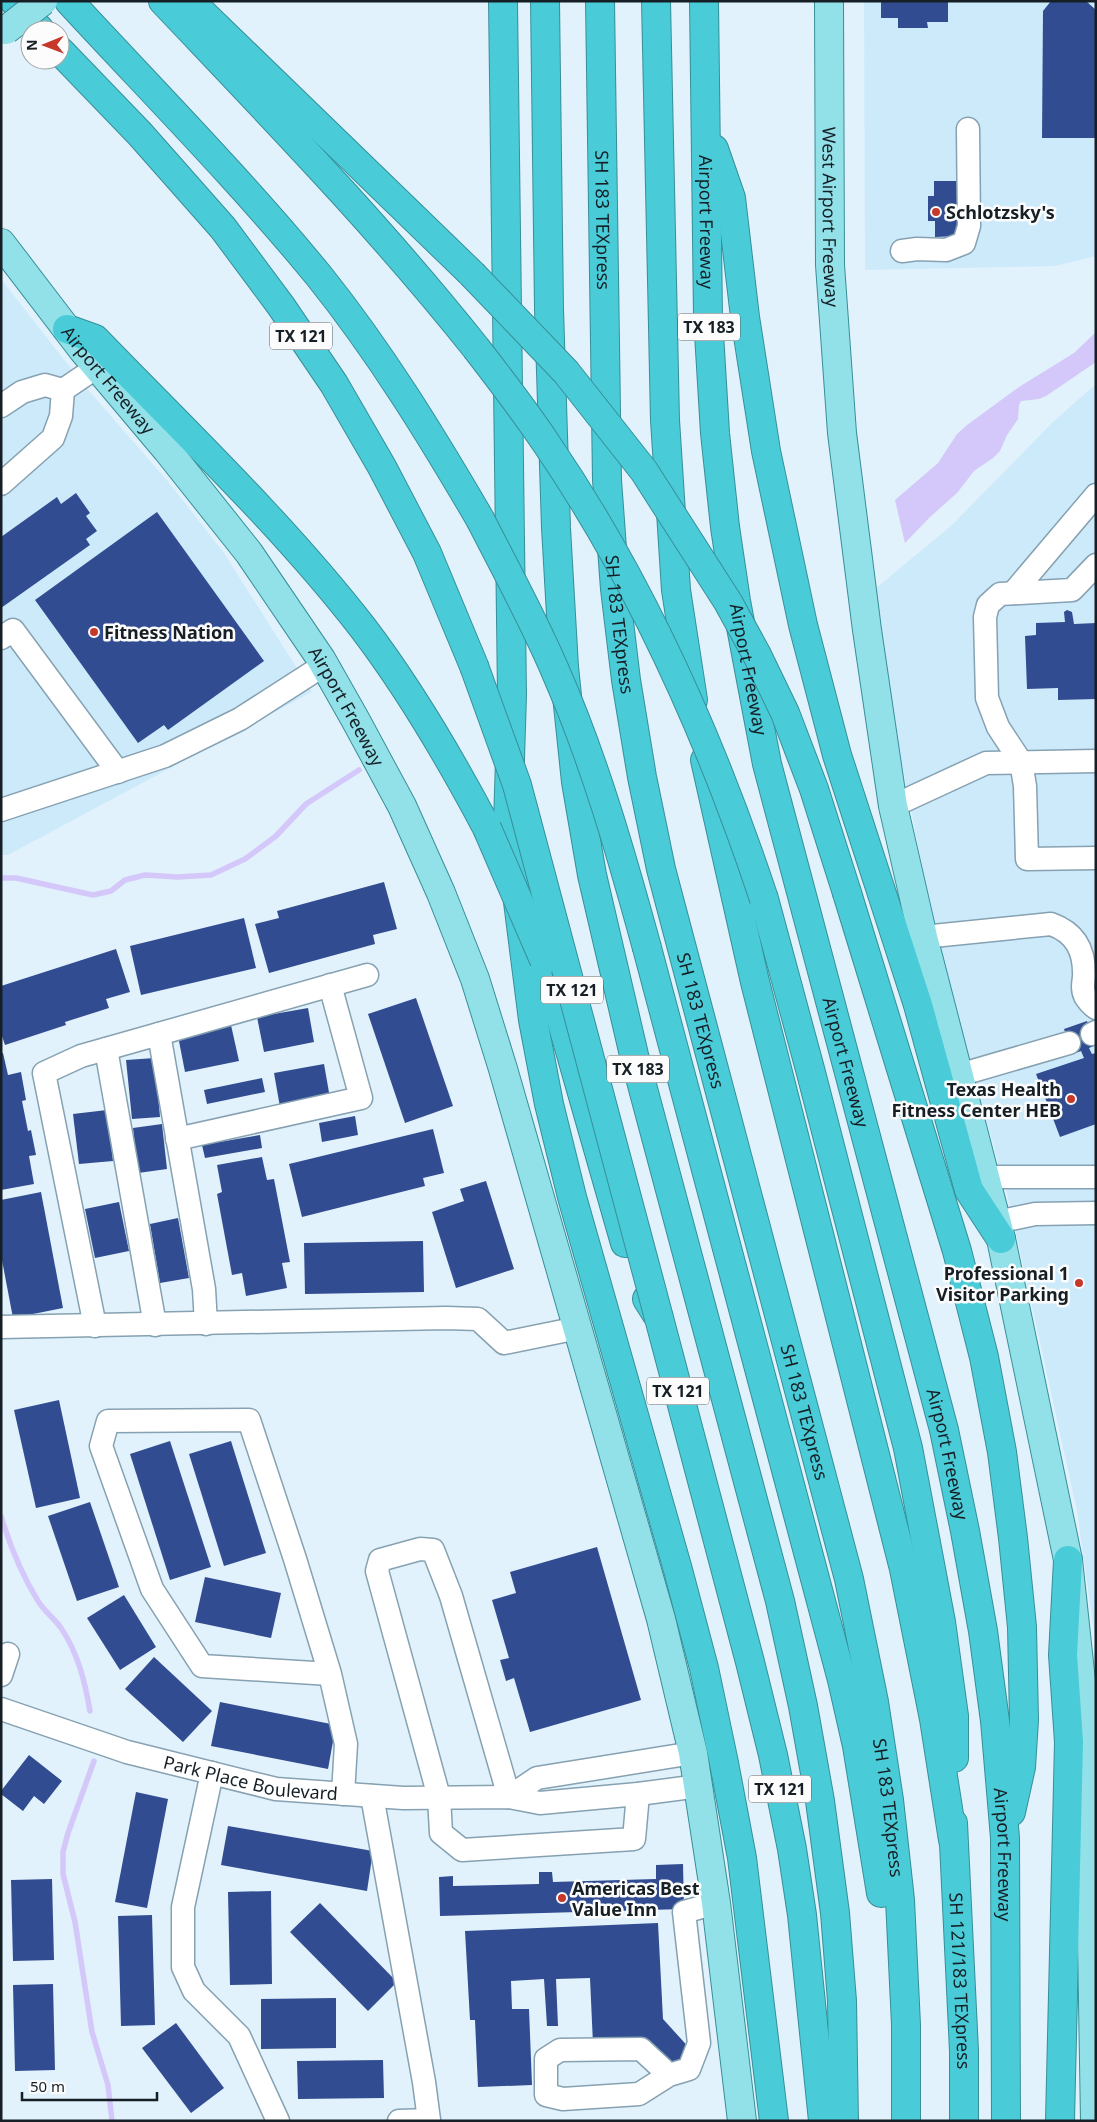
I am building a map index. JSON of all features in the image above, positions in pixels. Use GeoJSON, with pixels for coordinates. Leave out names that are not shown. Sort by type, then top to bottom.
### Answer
{"type":"FeatureCollection","features":[{"type":"Feature","properties":{"kind":"highway"},"geometry":{"type":"LineString","coordinates":[[14,1],[31,20]]}},
{"type":"Feature","properties":{"kind":"highway"},"geometry":{"type":"LineString","coordinates":[[69,1],[319,276],[380,358],[430,435],[480,519],[554,668],[581,736],[618,842],[842,1680],[857,1746],[906,2026],[906,2121]]}},
{"type":"Feature","properties":{"kind":"highway"},"geometry":{"type":"LineString","coordinates":[[163,1],[380,233],[433,294],[476,348],[546,443],[650,621],[714,760],[741,829],[764,900],[810,1069],[908,1448],[941,1622],[954,1716],[953,1840]]}},
{"type":"Feature","properties":{"kind":"highway"},"geometry":{"type":"LineString","coordinates":[[190,1],[472,274],[566,372],[644,471],[728,602],[757,655],[785,713],[814,789],[847,893],[957,1251],[984,1357],[1002,1452],[1022,1627],[1024,1720],[1021,1767],[1005,1838]]}},
{"type":"Feature","properties":{"kind":"highway"},"geometry":{"type":"LineString","coordinates":[[503,1],[512,695],[509,832],[533,1020],[572,1197],[704,1668],[742,1858],[774,2121]]}},
{"type":"Feature","properties":{"kind":"highway","name":"TX 183"},"geometry":{"type":"LineString","coordinates":[[545,1],[549,309],[556,528],[564,667],[576,782],[592,875],[632,1046],[780,1600],[803,1706],[820,1801],[835,1914],[842,2001],[844,2121]]}},
{"type":"Feature","properties":{"kind":"highway","name":"SH 183 TEXpress"},"geometry":{"type":"LineString","coordinates":[[600,1],[607,480],[615,589],[626,680],[642,778],[664,878],[852,1598],[874,1702],[900,1900],[906,2026]]}},
{"type":"Feature","properties":{"kind":"highway"},"geometry":{"type":"LineString","coordinates":[[656,1],[665,420],[676,590],[688,674],[717,819],[755,982],[904,1569],[934,1719],[953,1840]]}},
{"type":"Feature","properties":{"kind":"highway","name":"Airport Freeway"},"geometry":{"type":"LineString","coordinates":[[704,1],[708,317],[715,433],[725,526],[736,602],[767,764],[941,1421],[954,1476],[983,1631],[995,1721],[1005,1838],[1006,2121]]}},
{"type":"Feature","properties":{"kind":"highway","name":"TX 121"},"geometry":{"type":"LineString","coordinates":[[70,61],[140,134],[223,228],[281,306],[334,384],[382,467],[427,553],[474,666],[517,786],[750,1662],[777,1774],[792,1849],[802,1915],[823,2121]]}},
{"type":"Feature","properties":{"kind":"highway"},"geometry":{"type":"LineString","coordinates":[[706,127],[731,198],[745,317],[766,451],[803,625],[834,745],[918,1005],[969,1190],[999,1231]]}},
{"type":"Feature","properties":{"kind":"highway"},"geometry":{"type":"LineString","coordinates":[[67,329],[95,339],[307,560],[363,629],[405,688],[448,754],[487,828],[544,960],[636,1280],[659,1318]]}},
{"type":"Feature","properties":{"kind":"highway"},"geometry":{"type":"LineString","coordinates":[[1060,2121],[1069,1742],[1063,1655],[1068,1560]]}},
{"type":"Feature","properties":{"kind":"highway","name":"SH 121/183 TEXpress"},"geometry":{"type":"LineString","coordinates":[[953,1840],[963,2023],[964,2121]]}},
{"type":"Feature","properties":{"kind":"main road"},"geometry":{"type":"LineString","coordinates":[[4,32],[43,1]]}},
{"type":"Feature","properties":{"kind":"main road","name":"West Airport Freeway"},"geometry":{"type":"LineString","coordinates":[[829,1],[830,264],[842,433],[867,630],[893,806]]}},
{"type":"Feature","properties":{"kind":"main road","name":"Airport Freeway"},"geometry":{"type":"LineString","coordinates":[[1,244],[97,367],[168,450],[249,554],[324,666],[402,806],[441,893],[475,979],[578,1328],[661,1619],[693,1753],[716,1903],[742,2121]]}},
{"type":"Feature","properties":{"kind":"main road"},"geometry":{"type":"LineString","coordinates":[[893,806],[923,937],[999,1231],[1068,1560],[1086,1737],[1094,1901],[1095,2121]]}},
{"type":"Feature","properties":{"kind":"street"},"geometry":{"type":"LineString","coordinates":[[902,251],[917,249],[946,250],[964,243],[969,226],[968,129]]}},
{"type":"Feature","properties":{"kind":"street"},"geometry":{"type":"LineString","coordinates":[[1,406],[22,392],[45,385],[63,390],[97,367]]}},
{"type":"Feature","properties":{"kind":"street"},"geometry":{"type":"LineString","coordinates":[[1,484],[52,438],[61,416],[63,390]]}},
{"type":"Feature","properties":{"kind":"street"},"geometry":{"type":"LineString","coordinates":[[1013,593],[1096,495]]}},
{"type":"Feature","properties":{"kind":"street"},"geometry":{"type":"LineString","coordinates":[[1096,565],[1072,590],[1000,594],[988,605],[985,617],[987,698],[998,727],[1021,762],[1025,786],[1027,859],[1096,858]]}},
{"type":"Feature","properties":{"kind":"street"},"geometry":{"type":"LineString","coordinates":[[1,638],[13,630],[118,772]]}},
{"type":"Feature","properties":{"kind":"street"},"geometry":{"type":"LineString","coordinates":[[1,810],[165,756],[240,719],[324,666]]}},
{"type":"Feature","properties":{"kind":"street"},"geometry":{"type":"LineString","coordinates":[[893,806],[986,763],[1021,762],[1095,755]]}},
{"type":"Feature","properties":{"kind":"street"},"geometry":{"type":"LineString","coordinates":[[923,937],[1051,924],[1064,929],[1073,937],[1080,950],[1084,960],[1083,990],[1085,997],[1096,1008]]}},
{"type":"Feature","properties":{"kind":"street"},"geometry":{"type":"LineString","coordinates":[[95,1326],[44,1073],[81,1056],[367,974]]}},
{"type":"Feature","properties":{"kind":"street"},"geometry":{"type":"LineString","coordinates":[[177,1139],[360,1098],[330,985]]}},
{"type":"Feature","properties":{"kind":"street"},"geometry":{"type":"LineString","coordinates":[[160,1034],[204,1289],[206,1324]]}},
{"type":"Feature","properties":{"kind":"street"},"geometry":{"type":"LineString","coordinates":[[959,1076],[1069,1043]]}},
{"type":"Feature","properties":{"kind":"street"},"geometry":{"type":"LineString","coordinates":[[106,1050],[155,1325]]}},
{"type":"Feature","properties":{"kind":"street"},"geometry":{"type":"LineString","coordinates":[[986,1177],[1096,1177]]}},
{"type":"Feature","properties":{"kind":"street"},"geometry":{"type":"LineString","coordinates":[[999,1231],[1035,1214],[1096,1213]]}},
{"type":"Feature","properties":{"kind":"street"},"geometry":{"type":"LineString","coordinates":[[1,1327],[446,1318],[478,1319],[504,1344],[578,1328]]}},
{"type":"Feature","properties":{"kind":"street"},"geometry":{"type":"LineString","coordinates":[[330,1674],[202,1666],[152,1589],[101,1446],[108,1421],[249,1420],[295,1558],[330,1674],[346,1744],[343,1794]]}},
{"type":"Feature","properties":{"kind":"street"},"geometry":{"type":"LineString","coordinates":[[638,1794],[634,1839],[462,1850],[442,1833],[439,1797],[376,1571],[380,1560],[420,1548],[433,1550],[451,1596],[509,1797],[537,1778],[693,1753]]}},
{"type":"Feature","properties":{"kind":"street","name":"Park Place Boulevard"},"geometry":{"type":"LineString","coordinates":[[2,1710],[127,1752],[276,1789],[372,1796],[509,1797],[540,1803],[699,1786]]}},
{"type":"Feature","properties":{"kind":"street"},"geometry":{"type":"LineString","coordinates":[[212,1773],[183,1907],[183,1967],[194,1991],[238,2036],[278,2121]]}},
{"type":"Feature","properties":{"kind":"street"},"geometry":{"type":"LineString","coordinates":[[372,1796],[424,2082],[428,2120],[399,2121]]}},
{"type":"Feature","properties":{"kind":"street"},"geometry":{"type":"LineString","coordinates":[[669,2075],[641,2048],[560,2050],[546,2059],[546,2095],[563,2099],[639,2094],[669,2075],[689,2069],[698,2043],[684,1912],[716,1903]]}},
{"type":"Feature","properties":{"kind":"street"},"geometry":{"type":"LineString","coordinates":[[698,2043],[732,2035]]}},
{"type":"Feature","properties":{"kind":"shaded area"},"geometry":{"type":"Polygon","coordinates":[[[864,1],[1096,1],[1096,256],[1055,266],[865,270],[864,1]]]}},
{"type":"Feature","properties":{"kind":"shaded area"},"geometry":{"type":"Polygon","coordinates":[[[1,279],[83,384],[170,484],[224,553],[312,692],[8,855],[1,855],[1,279]]]}},
{"type":"Feature","properties":{"kind":"shaded area"},"geometry":{"type":"Polygon","coordinates":[[[1096,332],[1096,362],[1046,396],[1039,399],[1021,401],[1018,419],[1007,435],[1000,451],[974,471],[957,493],[905,543],[895,500],[938,463],[957,434],[967,425],[1019,387],[1074,353],[1096,332]]]}},
{"type":"Feature","properties":{"kind":"shaded area"},"geometry":{"type":"Polygon","coordinates":[[[1096,384],[1096,1632],[1094,1632],[1077,1511],[1008,1197],[964,1041],[928,897],[902,764],[876,588],[951,526],[1053,422],[1096,384]]]}},
{"type":"Feature","properties":{"kind":"building"},"geometry":{"type":"Polygon","coordinates":[[[881,1],[948,1],[948,22],[927,22],[928,28],[898,28],[898,18],[881,18],[881,1]]]}},
{"type":"Feature","properties":{"kind":"building"},"geometry":{"type":"Polygon","coordinates":[[[1051,1],[1086,1],[1096,10],[1096,138],[1042,138],[1043,11],[1051,1]]]}},
{"type":"Feature","properties":{"kind":"building"},"geometry":{"type":"Polygon","coordinates":[[[934,181],[958,181],[959,236],[935,237],[935,221],[928,221],[928,196],[934,196],[934,181]]]}},
{"type":"Feature","properties":{"kind":"building"},"geometry":{"type":"Polygon","coordinates":[[[76,493],[90,513],[86,516],[97,531],[86,539],[90,545],[1,608],[1,537],[57,497],[61,504],[76,493]]]}},
{"type":"Feature","properties":{"kind":"building"},"geometry":{"type":"Polygon","coordinates":[[[157,512],[264,661],[168,730],[164,725],[138,743],[35,600],[157,512]]]}},
{"type":"Feature","properties":{"kind":"building"},"geometry":{"type":"Polygon","coordinates":[[[1067,610],[1072,612],[1074,624],[1096,623],[1096,699],[1058,700],[1058,688],[1027,689],[1025,636],[1036,635],[1036,623],[1065,622],[1064,612],[1067,610]]]}},
{"type":"Feature","properties":{"kind":"building"},"geometry":{"type":"Polygon","coordinates":[[[384,882],[397,929],[373,935],[375,944],[269,973],[255,924],[279,918],[277,911],[384,882]]]}},
{"type":"Feature","properties":{"kind":"building"},"geometry":{"type":"Polygon","coordinates":[[[244,918],[256,968],[141,995],[130,946],[244,918]]]}},
{"type":"Feature","properties":{"kind":"building"},"geometry":{"type":"Polygon","coordinates":[[[116,949],[130,992],[106,999],[109,1008],[65,1022],[66,1025],[5,1045],[1,1033],[1,986],[116,949]]]}},
{"type":"Feature","properties":{"kind":"building"},"geometry":{"type":"Polygon","coordinates":[[[416,998],[453,1106],[405,1123],[368,1014],[416,998]]]}},
{"type":"Feature","properties":{"kind":"building"},"geometry":{"type":"Polygon","coordinates":[[[308,1008],[314,1042],[264,1052],[257,1017],[308,1008]]]}},
{"type":"Feature","properties":{"kind":"building","name":"Texas Health Fitness Center HEB"},"geometry":{"type":"Polygon","coordinates":[[[1087,1021],[1096,1045],[1089,1048],[1092,1054],[1096,1053],[1096,1124],[1060,1137],[1036,1074],[1084,1058],[1081,1051],[1073,1054],[1064,1029],[1087,1021]]]}},
{"type":"Feature","properties":{"kind":"building"},"geometry":{"type":"Polygon","coordinates":[[[231,1025],[239,1061],[185,1072],[178,1036],[231,1025]]]}},
{"type":"Feature","properties":{"kind":"building"},"geometry":{"type":"Polygon","coordinates":[[[1,1053],[3,1053],[8,1075],[21,1072],[26,1100],[22,1101],[28,1131],[31,1130],[36,1155],[29,1156],[34,1184],[1,1190],[1,1053]]]}},
{"type":"Feature","properties":{"kind":"building"},"geometry":{"type":"Polygon","coordinates":[[[155,1058],[160,1117],[132,1119],[126,1060],[155,1058]]]}},
{"type":"Feature","properties":{"kind":"building"},"geometry":{"type":"Polygon","coordinates":[[[324,1064],[330,1098],[280,1107],[274,1073],[324,1064]]]}},
{"type":"Feature","properties":{"kind":"building"},"geometry":{"type":"Polygon","coordinates":[[[262,1078],[265,1092],[207,1104],[204,1090],[262,1078]]]}},
{"type":"Feature","properties":{"kind":"building"},"geometry":{"type":"Polygon","coordinates":[[[107,1110],[113,1161],[79,1164],[73,1114],[107,1110]]]}},
{"type":"Feature","properties":{"kind":"building"},"geometry":{"type":"Polygon","coordinates":[[[355,1116],[358,1135],[322,1142],[319,1123],[355,1116]]]}},
{"type":"Feature","properties":{"kind":"building"},"geometry":{"type":"Polygon","coordinates":[[[162,1124],[167,1169],[138,1173],[133,1128],[162,1124]]]}},
{"type":"Feature","properties":{"kind":"building"},"geometry":{"type":"Polygon","coordinates":[[[433,1129],[444,1173],[423,1178],[425,1186],[302,1217],[289,1164],[433,1129]]]}},
{"type":"Feature","properties":{"kind":"building"},"geometry":{"type":"Polygon","coordinates":[[[260,1135],[262,1148],[205,1158],[202,1145],[260,1135]]]}},
{"type":"Feature","properties":{"kind":"building"},"geometry":{"type":"Polygon","coordinates":[[[262,1157],[267,1180],[274,1179],[290,1262],[282,1263],[287,1288],[246,1296],[242,1273],[232,1275],[217,1194],[222,1192],[217,1165],[262,1157]]]}},
{"type":"Feature","properties":{"kind":"building"},"geometry":{"type":"Polygon","coordinates":[[[486,1181],[514,1269],[456,1288],[432,1212],[464,1201],[460,1189],[486,1181]]]}},
{"type":"Feature","properties":{"kind":"building"},"geometry":{"type":"Polygon","coordinates":[[[41,1192],[63,1308],[13,1318],[1,1255],[1,1200],[41,1192]]]}},
{"type":"Feature","properties":{"kind":"building"},"geometry":{"type":"Polygon","coordinates":[[[119,1202],[129,1251],[95,1258],[85,1209],[119,1202]]]}},
{"type":"Feature","properties":{"kind":"building"},"geometry":{"type":"Polygon","coordinates":[[[178,1218],[189,1278],[160,1283],[150,1224],[178,1218]]]}},
{"type":"Feature","properties":{"kind":"building"},"geometry":{"type":"Polygon","coordinates":[[[423,1241],[424,1292],[305,1294],[304,1243],[423,1241]]]}},
{"type":"Feature","properties":{"kind":"building"},"geometry":{"type":"Polygon","coordinates":[[[59,1400],[80,1498],[36,1508],[14,1410],[59,1400]]]}},
{"type":"Feature","properties":{"kind":"building"},"geometry":{"type":"Polygon","coordinates":[[[170,1441],[211,1567],[170,1580],[130,1454],[170,1441]]]}},
{"type":"Feature","properties":{"kind":"building"},"geometry":{"type":"Polygon","coordinates":[[[231,1441],[266,1553],[224,1566],[189,1454],[231,1441]]]}},
{"type":"Feature","properties":{"kind":"building"},"geometry":{"type":"Polygon","coordinates":[[[90,1502],[119,1587],[77,1601],[48,1516],[90,1502]]]}},
{"type":"Feature","properties":{"kind":"building"},"geometry":{"type":"Polygon","coordinates":[[[597,1547],[641,1700],[530,1732],[514,1678],[506,1681],[500,1660],[509,1658],[492,1600],[516,1593],[510,1572],[597,1547]]]}},
{"type":"Feature","properties":{"kind":"building"},"geometry":{"type":"Polygon","coordinates":[[[205,1577],[281,1593],[271,1638],[195,1622],[205,1577]]]}},
{"type":"Feature","properties":{"kind":"building"},"geometry":{"type":"Polygon","coordinates":[[[124,1595],[156,1647],[120,1670],[87,1618],[124,1595]]]}},
{"type":"Feature","properties":{"kind":"building"},"geometry":{"type":"Polygon","coordinates":[[[154,1657],[212,1711],[183,1742],[125,1689],[154,1657]]]}},
{"type":"Feature","properties":{"kind":"building"},"geometry":{"type":"Polygon","coordinates":[[[220,1702],[336,1725],[328,1769],[211,1746],[220,1702]]]}},
{"type":"Feature","properties":{"kind":"building"},"geometry":{"type":"Polygon","coordinates":[[[29,1755],[62,1781],[44,1804],[34,1796],[23,1811],[1,1794],[1,1791],[29,1755]]]}},
{"type":"Feature","properties":{"kind":"building"},"geometry":{"type":"Polygon","coordinates":[[[136,1792],[168,1799],[147,1908],[115,1902],[136,1792]]]}},
{"type":"Feature","properties":{"kind":"building"},"geometry":{"type":"Polygon","coordinates":[[[228,1826],[373,1851],[367,1891],[221,1865],[228,1826]]]}},
{"type":"Feature","properties":{"kind":"building","name":"Americas Best Value Inn"},"geometry":{"type":"Polygon","coordinates":[[[683,1864],[684,1909],[440,1916],[439,1877],[453,1876],[453,1886],[539,1884],[539,1872],[552,1872],[553,1882],[656,1879],[656,1865],[683,1864]]]}},
{"type":"Feature","properties":{"kind":"building"},"geometry":{"type":"Polygon","coordinates":[[[52,1879],[54,1960],[13,1961],[11,1880],[52,1879]]]}},
{"type":"Feature","properties":{"kind":"building"},"geometry":{"type":"Polygon","coordinates":[[[271,1891],[272,1984],[230,1985],[228,1892],[271,1891]]]}},
{"type":"Feature","properties":{"kind":"building"},"geometry":{"type":"Polygon","coordinates":[[[320,1903],[397,1982],[368,2011],[290,1932],[320,1903]]]}},
{"type":"Feature","properties":{"kind":"building"},"geometry":{"type":"Polygon","coordinates":[[[152,1915],[155,2025],[121,2026],[118,1916],[152,1915]]]}},
{"type":"Feature","properties":{"kind":"building"},"geometry":{"type":"Polygon","coordinates":[[[658,1923],[663,2019],[692,2051],[672,2069],[593,2044],[590,1978],[556,1979],[558,2026],[547,2026],[544,1979],[511,1981],[512,2009],[529,2009],[532,2085],[478,2087],[475,2020],[470,2020],[465,1931],[658,1923]]]}},
{"type":"Feature","properties":{"kind":"building"},"geometry":{"type":"Polygon","coordinates":[[[53,1984],[55,2070],[15,2071],[13,1985],[53,1984]]]}},
{"type":"Feature","properties":{"kind":"building"},"geometry":{"type":"Polygon","coordinates":[[[336,1998],[336,2048],[261,2049],[261,1999],[336,1998]]]}},
{"type":"Feature","properties":{"kind":"building"},"geometry":{"type":"Polygon","coordinates":[[[176,2023],[224,2088],[191,2113],[142,2048],[176,2023]]]}},
{"type":"Feature","properties":{"kind":"building"},"geometry":{"type":"Polygon","coordinates":[[[383,2060],[384,2098],[298,2099],[297,2061],[383,2060]]]}},
{"type":"Feature","properties":{"kind":"waterway"},"geometry":{"type":"LineString","coordinates":[[1,878],[16,878],[93,895],[111,891],[125,880],[145,875],[177,877],[211,875],[245,859],[276,836],[306,804],[359,770]]}},
{"type":"Feature","properties":{"kind":"waterway"},"geometry":{"type":"LineString","coordinates":[[1,1516],[17,1560],[32,1591],[40,1605],[61,1628],[72,1647],[83,1679],[90,1711]]}},
{"type":"Feature","properties":{"kind":"waterway"},"geometry":{"type":"LineString","coordinates":[[94,1761],[68,1833],[63,1852],[63,1874],[75,1922],[92,2032],[108,2085],[112,2121]]}},
{"type":"Feature","properties":{"kind":"place","name":"Schlotzsky's"},"geometry":{"type":"Point","coordinates":[936,212]}},
{"type":"Feature","properties":{"kind":"place","name":"Fitness Nation"},"geometry":{"type":"Point","coordinates":[94,632]}},
{"type":"Feature","properties":{"kind":"place","name":"Texas Health Fitness Center HEB"},"geometry":{"type":"Point","coordinates":[1071,1099]}},
{"type":"Feature","properties":{"kind":"place","name":"Professional 1 Visitor Parking"},"geometry":{"type":"Point","coordinates":[1079,1283]}},
{"type":"Feature","properties":{"kind":"place","name":"Americas Best Value Inn"},"geometry":{"type":"Point","coordinates":[562,1898]}}]}
